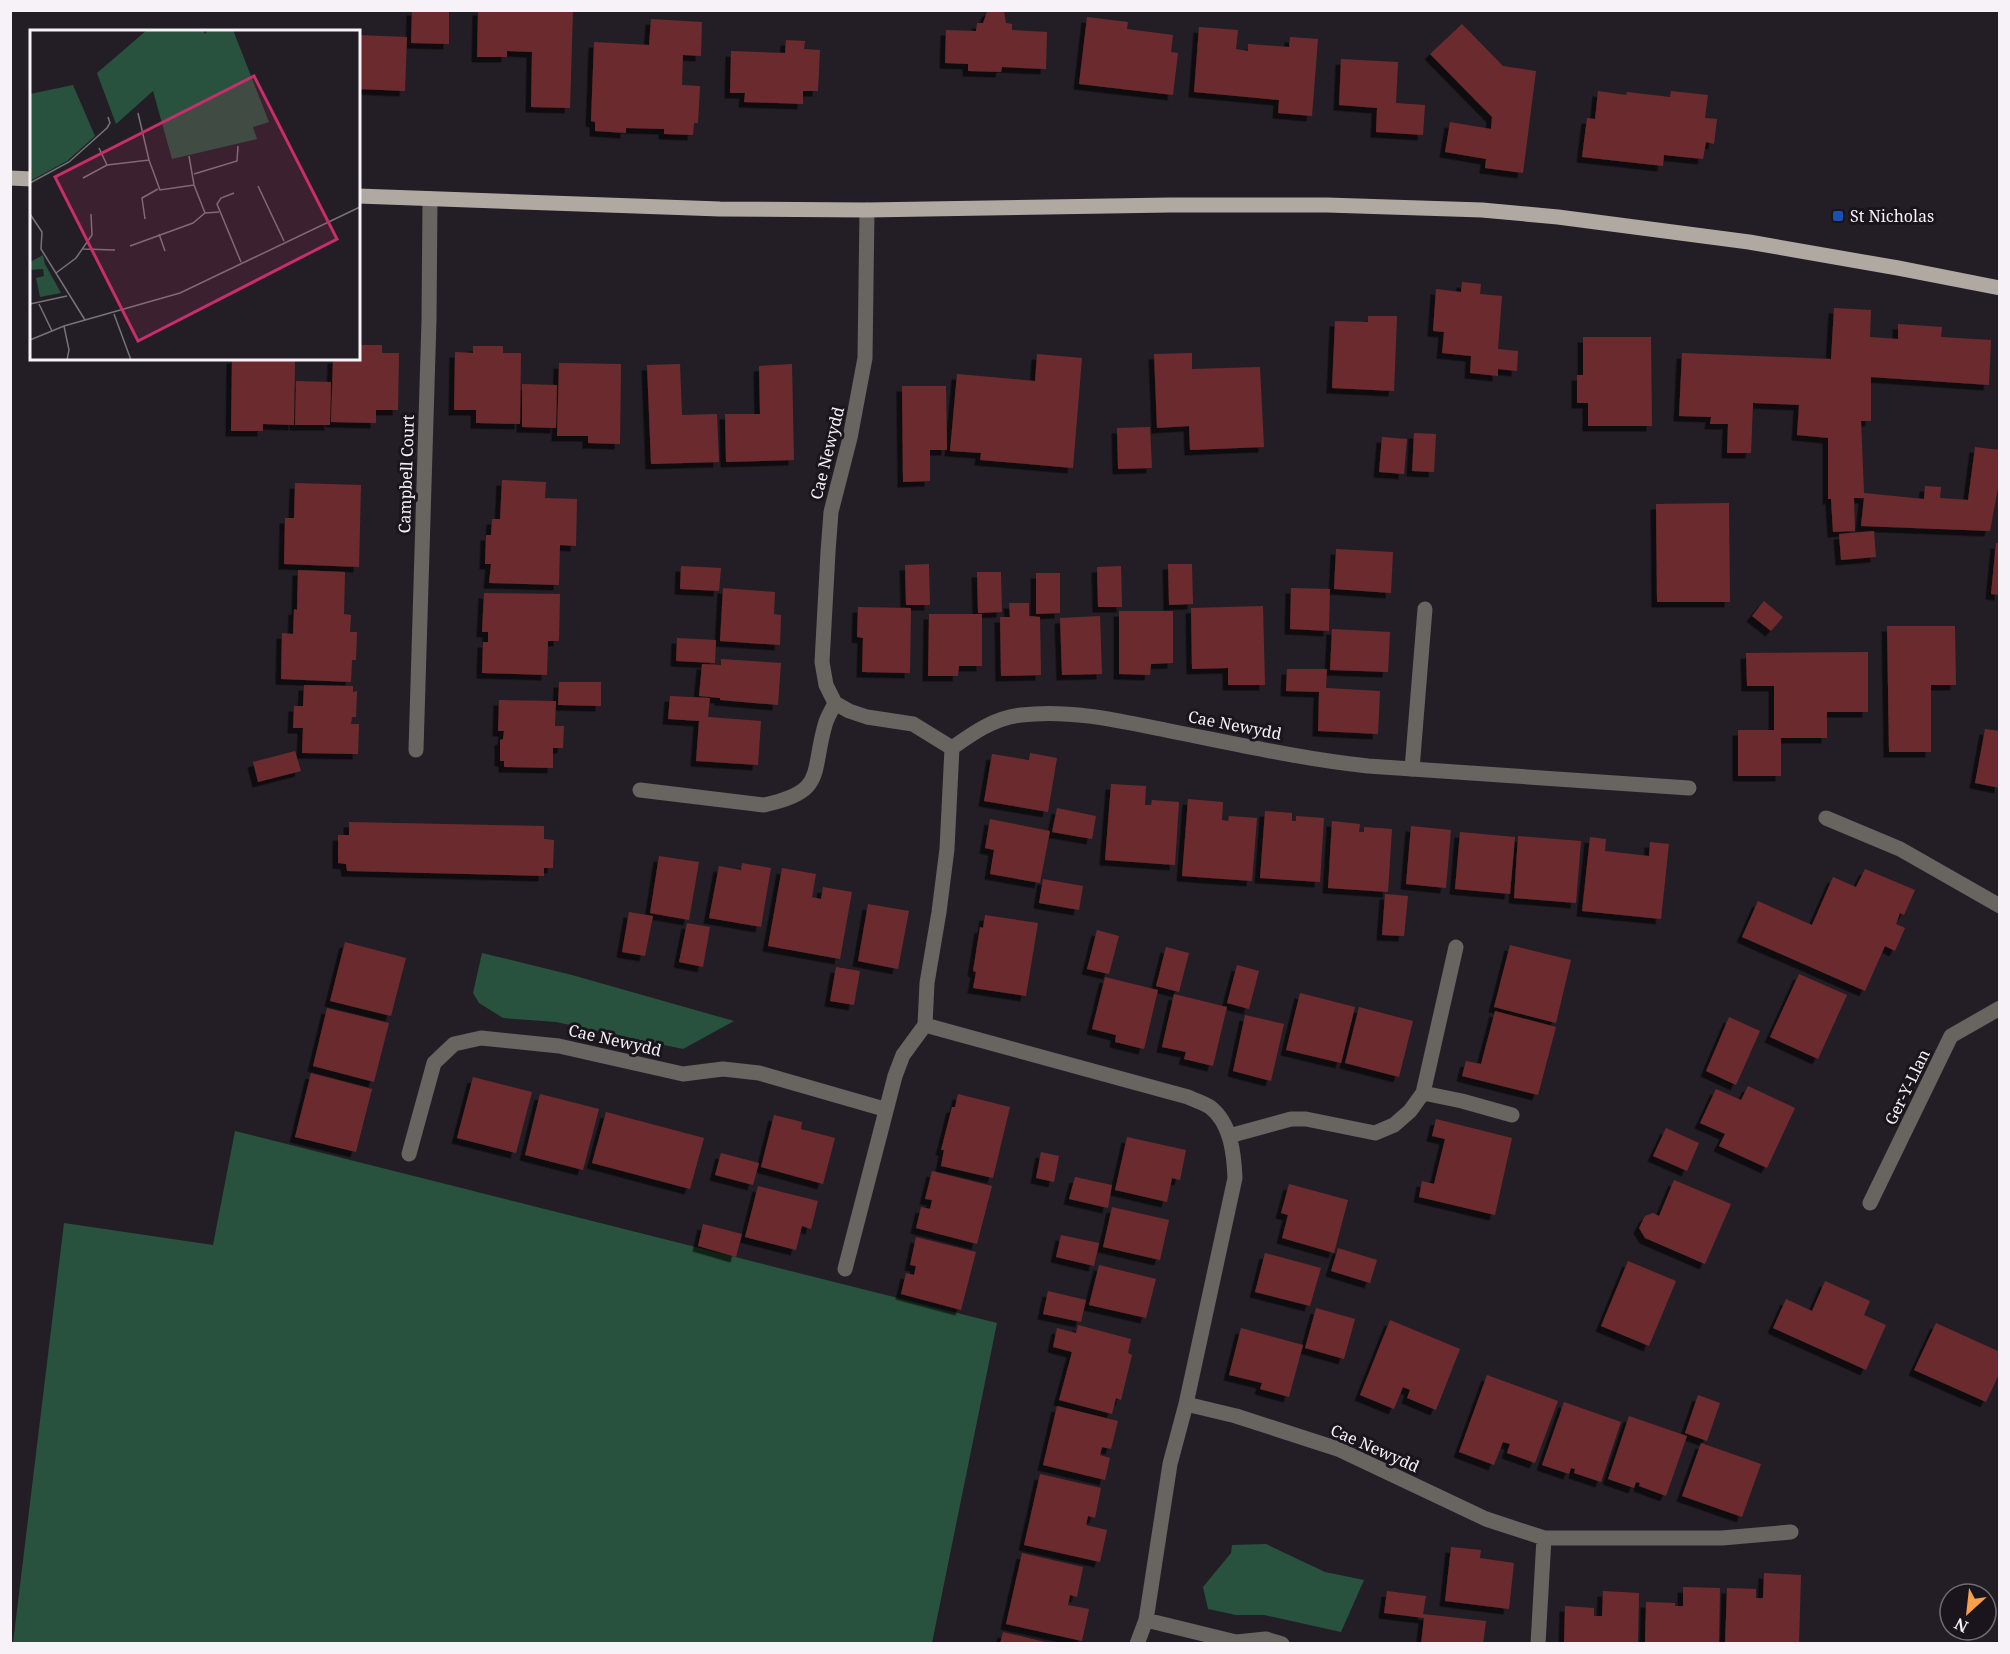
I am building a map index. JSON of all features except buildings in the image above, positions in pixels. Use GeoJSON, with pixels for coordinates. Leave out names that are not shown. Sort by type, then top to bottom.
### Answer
{"type":"FeatureCollection","features":[{"type":"Feature","properties":{"kind":"main road"},"geometry":{"type":"LineString","coordinates":[[10,178],[30,179]]}},
{"type":"Feature","properties":{"kind":"main road"},"geometry":{"type":"LineString","coordinates":[[360,196],[720,209],[867,210],[1170,205],[1359,205],[1482,210],[1588,221],[1749,243],[2000,288]]}},
{"type":"Feature","properties":{"kind":"street","name":"Campbell Court"},"geometry":{"type":"LineString","coordinates":[[416,750],[429,320],[430,199]]}},
{"type":"Feature","properties":{"kind":"street","name":"Cae Newydd"},"geometry":{"type":"LineString","coordinates":[[835,703],[826,685],[822,662],[828,552],[831,512],[850,438],[865,358],[867,210]]}},
{"type":"Feature","properties":{"kind":"street"},"geometry":{"type":"LineString","coordinates":[[1412,769],[1425,609]]}},
{"type":"Feature","properties":{"kind":"street"},"geometry":{"type":"LineString","coordinates":[[640,790],[764,805],[782,802],[797,795],[810,784],[817,769],[826,722],[835,703],[867,717],[913,724],[952,748],[947,849],[927,982],[925,1024],[903,1055],[894,1076],[844,1269]]}},
{"type":"Feature","properties":{"kind":"street","name":"Cae Newydd"},"geometry":{"type":"LineString","coordinates":[[952,748],[996,721],[1012,717],[1050,714],[1086,715],[1324,761],[1689,788]]}},
{"type":"Feature","properties":{"kind":"street"},"geometry":{"type":"LineString","coordinates":[[1826,818],[1900,849],[2000,906]]}},
{"type":"Feature","properties":{"kind":"street"},"geometry":{"type":"LineString","coordinates":[[1229,1136],[1291,1119],[1306,1119],[1375,1133],[1394,1125],[1410,1111],[1423,1093],[1456,947]]}},
{"type":"Feature","properties":{"kind":"street","name":"Ger-Y-Llan"},"geometry":{"type":"LineString","coordinates":[[1870,1203],[1951,1036],[2000,1008]]}},
{"type":"Feature","properties":{"kind":"street"},"geometry":{"type":"LineString","coordinates":[[925,1024],[1188,1097],[1210,1107],[1229,1136],[1234,1154],[1235,1178],[1186,1404],[1170,1464],[1146,1620],[1137,1644]]}},
{"type":"Feature","properties":{"kind":"street","name":"Cae Newydd"},"geometry":{"type":"LineString","coordinates":[[409,1154],[434,1064],[454,1044],[481,1038],[559,1046],[683,1074],[723,1069],[759,1073],[884,1109]]}},
{"type":"Feature","properties":{"kind":"street"},"geometry":{"type":"LineString","coordinates":[[1423,1093],[1512,1115]]}},
{"type":"Feature","properties":{"kind":"street","name":"Cae Newydd"},"geometry":{"type":"LineString","coordinates":[[1186,1404],[1270,1426],[1338,1449],[1486,1519],[1544,1538],[1722,1538],[1791,1532]]}},
{"type":"Feature","properties":{"kind":"street"},"geometry":{"type":"LineString","coordinates":[[1538,1644],[1544,1538]]}},
{"type":"Feature","properties":{"kind":"street"},"geometry":{"type":"LineString","coordinates":[[1146,1620],[1236,1642],[1266,1639],[1282,1644]]}},
{"type":"Feature","properties":{"kind":"green space"},"geometry":{"type":"Polygon","coordinates":[[[482,953],[572,975],[734,1021],[683,1049],[556,1022],[503,1018],[479,1003],[473,993],[482,953]]]}},
{"type":"Feature","properties":{"kind":"green space"},"geometry":{"type":"Polygon","coordinates":[[[235,1131],[997,1323],[932,1643],[13,1643],[64,1223],[213,1245],[235,1131]]]}},
{"type":"Feature","properties":{"kind":"green space"},"geometry":{"type":"Polygon","coordinates":[[[1266,1544],[1325,1572],[1364,1580],[1341,1632],[1264,1615],[1236,1615],[1208,1609],[1203,1587],[1231,1553],[1232,1545],[1266,1544]]]}},
{"type":"Feature","properties":{"kind":"place","name":"St Nicholas"},"geometry":{"type":"Point","coordinates":[1838,216]}}]}
